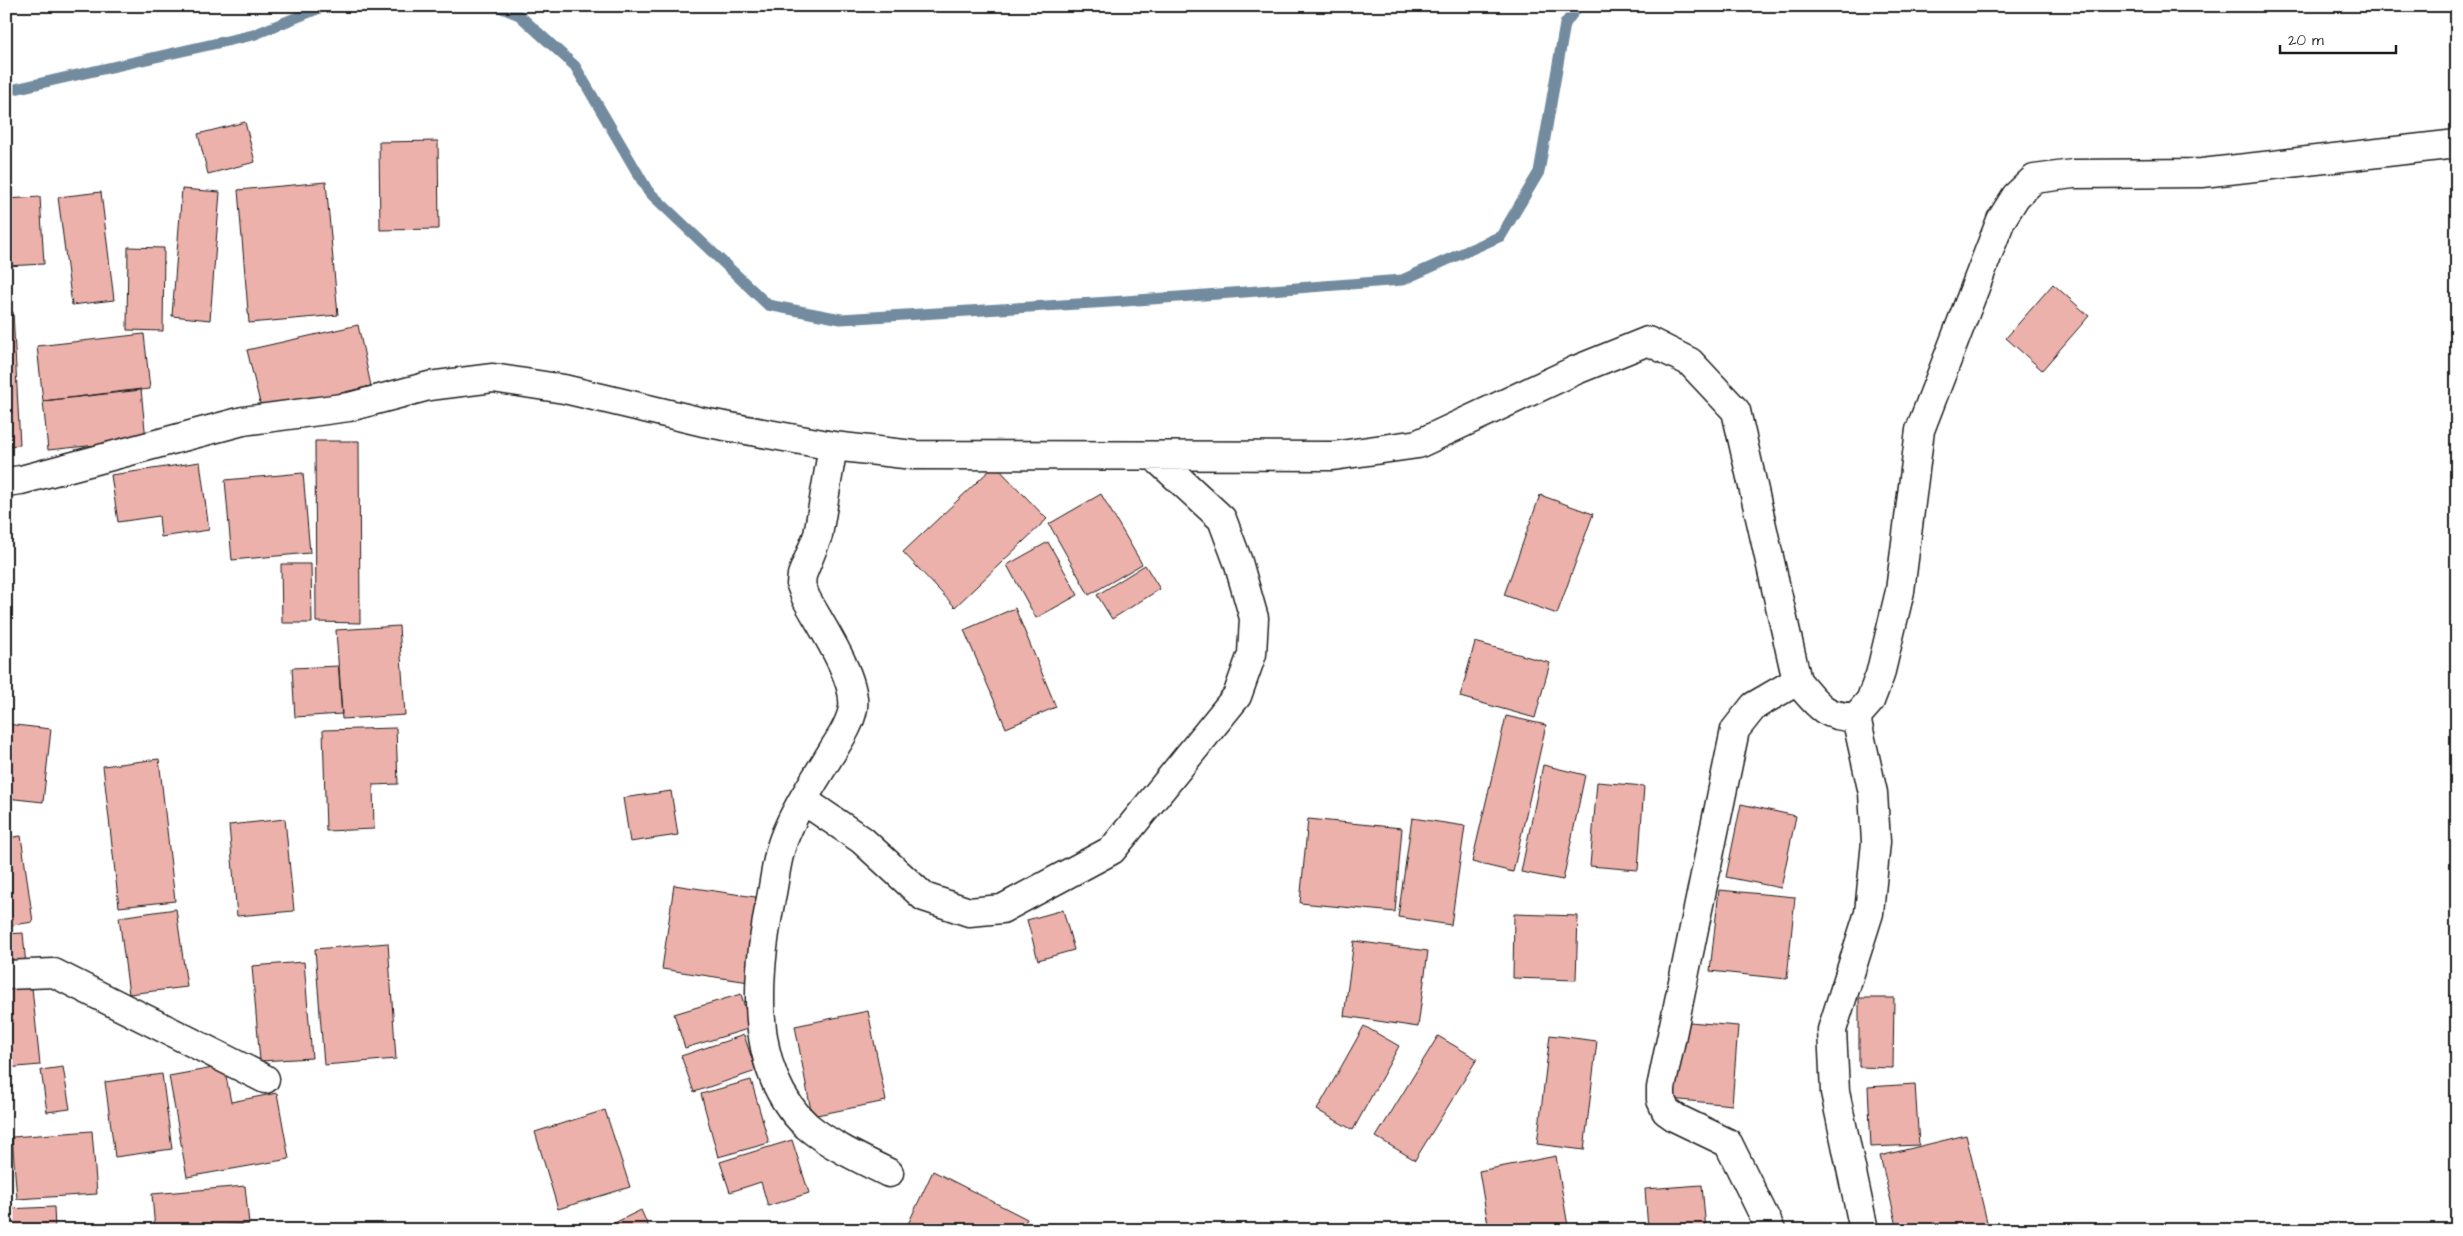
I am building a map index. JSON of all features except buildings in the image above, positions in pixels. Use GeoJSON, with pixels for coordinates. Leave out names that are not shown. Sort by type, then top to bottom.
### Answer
{"type":"FeatureCollection","features":[{"type":"Feature","properties":{"kind":"street"},"geometry":{"type":"LineString","coordinates":[[6,482],[21,480],[243,420],[348,407],[430,386],[493,378],[564,388],[703,422],[833,446],[913,455],[1333,456],[1418,444],[1576,370],[1648,342],[1690,362],[1736,411],[1797,681],[1822,710],[1839,718],[1856,717],[1870,701],[1880,675],[1900,591],[1920,430],[2001,220],[2016,196],[2034,179],[2073,174],[2202,173],[2457,144]]}},
{"type":"Feature","properties":{"kind":"street"},"geometry":{"type":"LineString","coordinates":[[833,446],[818,535],[802,575],[801,585],[806,598],[849,678],[853,694],[853,708],[848,726],[803,800],[782,842],[763,936],[759,1019],[776,1086],[807,1126],[851,1154],[889,1174]]}},
{"type":"Feature","properties":{"kind":"street"},"geometry":{"type":"LineString","coordinates":[[803,800],[862,840],[924,897],[969,912],[1002,910],[1112,850],[1237,696],[1252,654],[1254,618],[1238,562],[1222,519],[1155,457]]}},
{"type":"Feature","properties":{"kind":"street"},"geometry":{"type":"LineString","coordinates":[[1771,1230],[1728,1143],[1676,1118],[1666,1111],[1661,1100],[1661,1088],[1735,730],[1754,706],[1797,681]]}},
{"type":"Feature","properties":{"kind":"street"},"geometry":{"type":"LineString","coordinates":[[1856,717],[1873,793],[1876,842],[1869,913],[1832,1030],[1835,1092],[1864,1230]]}},
{"type":"Feature","properties":{"kind":"street"},"geometry":{"type":"LineString","coordinates":[[6,975],[54,973],[265,1079]]}},
{"type":"Feature","properties":{"kind":"waterway"},"geometry":{"type":"LineString","coordinates":[[6,91],[253,35],[325,6]]}},
{"type":"Feature","properties":{"kind":"waterway"},"geometry":{"type":"LineString","coordinates":[[497,6],[519,15],[575,66],[648,191],[768,305],[841,319],[1125,301],[1402,280],[1501,236],[1539,172],[1565,24],[1578,6]]}}]}
